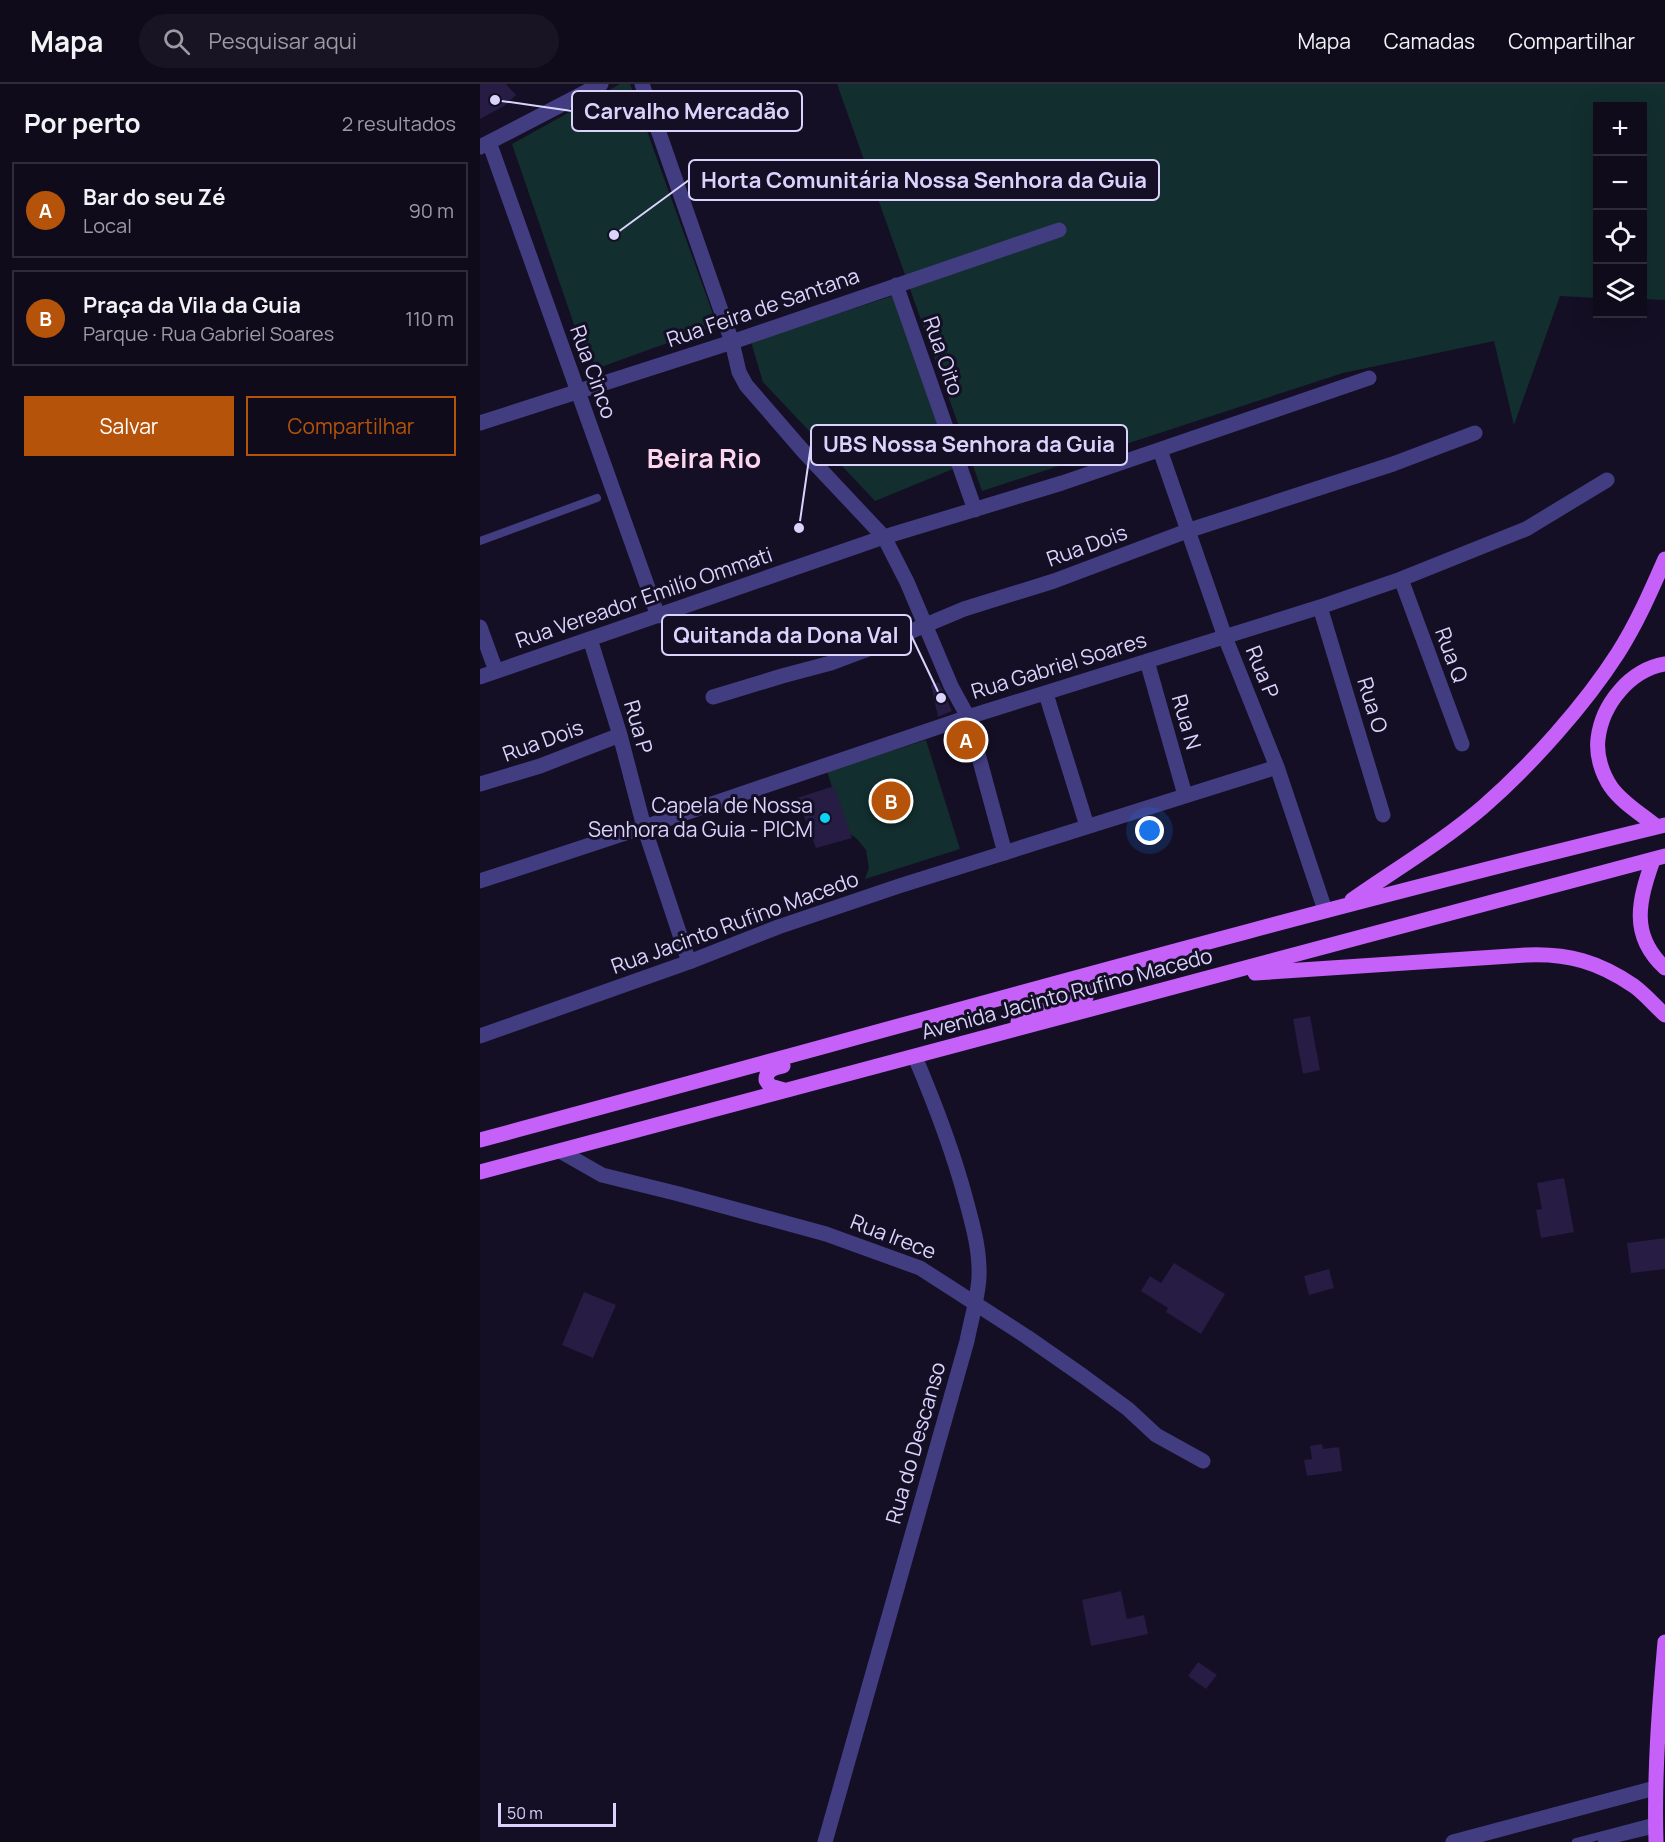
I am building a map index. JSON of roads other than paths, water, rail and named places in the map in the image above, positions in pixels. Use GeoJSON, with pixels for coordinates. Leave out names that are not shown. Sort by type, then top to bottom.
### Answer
{"type":"FeatureCollection","features":[{"type":"Feature","properties":{"kind":"main road"},"geometry":{"type":"LineString","coordinates":[[1346,904],[1449,834],[1522,770],[1601,678],[1641,611],[1665,559]]}},
{"type":"Feature","properties":{"kind":"main road"},"geometry":{"type":"LineString","coordinates":[[1661,826],[1623,800],[1612,789],[1600,761],[1598,737],[1606,710],[1628,681],[1642,671],[1665,664]]}},
{"type":"Feature","properties":{"kind":"main road","name":"Avenida Jacinto Rufino Macedo"},"geometry":{"type":"LineString","coordinates":[[480,1140],[1346,904],[1661,826]]}},
{"type":"Feature","properties":{"kind":"main road"},"geometry":{"type":"LineString","coordinates":[[1659,858],[1644,886],[1640,906],[1641,933],[1649,949],[1665,968]]}},
{"type":"Feature","properties":{"kind":"main road","name":"Avenida Jacinto Rufino Macedo"},"geometry":{"type":"LineString","coordinates":[[480,1172],[1659,858]]}},
{"type":"Feature","properties":{"kind":"main road"},"geometry":{"type":"LineString","coordinates":[[1222,975],[1526,955],[1558,955],[1601,967],[1635,987],[1665,1015]]}},
{"type":"Feature","properties":{"kind":"main road"},"geometry":{"type":"LineString","coordinates":[[986,1037],[1038,1012],[1086,997],[1083,988],[1062,983]]}},
{"type":"Feature","properties":{"kind":"main road"},"geometry":{"type":"LineString","coordinates":[[786,1090],[767,1084],[767,1073],[773,1068],[811,1058],[871,1035]]}},
{"type":"Feature","properties":{"kind":"main road"},"geometry":{"type":"LineString","coordinates":[[1656,1830],[1655,1788],[1665,1642]]}},
{"type":"Feature","properties":{"kind":"street"},"geometry":{"type":"LineString","coordinates":[[485,145],[601,84]]}},
{"type":"Feature","properties":{"kind":"street"},"geometry":{"type":"LineString","coordinates":[[642,84],[732,342],[739,372],[746,385],[804,452],[884,537],[898,562],[942,666],[968,717],[1005,853]]}},
{"type":"Feature","properties":{"kind":"street","name":"Rua Cinco"},"geometry":{"type":"LineString","coordinates":[[485,145],[578,391],[658,616]]}},
{"type":"Feature","properties":{"kind":"street","name":"Rua Feira de Santana"},"geometry":{"type":"LineString","coordinates":[[480,423],[732,342],[1059,230]]}},
{"type":"Feature","properties":{"kind":"street","name":"Rua Oito"},"geometry":{"type":"LineString","coordinates":[[896,285],[975,510]]}},
{"type":"Feature","properties":{"kind":"street","name":"Rua Vereador Emilío Ommati"},"geometry":{"type":"LineString","coordinates":[[480,677],[884,537],[1062,483],[1369,378]]}},
{"type":"Feature","properties":{"kind":"street","name":"Rua Dois"},"geometry":{"type":"LineString","coordinates":[[713,697],[831,663],[964,609],[1054,581],[1187,531],[1393,464],[1475,433]]}},
{"type":"Feature","properties":{"kind":"street","name":"Rua P"},"geometry":{"type":"LineString","coordinates":[[1160,450],[1225,637],[1277,767],[1325,910]]}},
{"type":"Feature","properties":{"kind":"street","name":"Rua Gabriel Soares"},"geometry":{"type":"LineString","coordinates":[[480,880],[968,717],[1320,607],[1401,579],[1526,529],[1607,480]]}},
{"type":"Feature","properties":{"kind":"street","name":"Rua Q"},"geometry":{"type":"LineString","coordinates":[[1401,579],[1462,744]]}},
{"type":"Feature","properties":{"kind":"street","name":"Rua O"},"geometry":{"type":"LineString","coordinates":[[1320,607],[1383,815]]}},
{"type":"Feature","properties":{"kind":"street"},"geometry":{"type":"LineString","coordinates":[[480,627],[496,671]]}},
{"type":"Feature","properties":{"kind":"street","name":"Rua P"},"geometry":{"type":"LineString","coordinates":[[590,639],[620,735],[644,827],[689,962]]}},
{"type":"Feature","properties":{"kind":"street","name":"Rua N"},"geometry":{"type":"LineString","coordinates":[[1147,661],[1185,795]]}},
{"type":"Feature","properties":{"kind":"street"},"geometry":{"type":"LineString","coordinates":[[1046,694],[1087,826]]}},
{"type":"Feature","properties":{"kind":"street","name":"Rua Dois"},"geometry":{"type":"LineString","coordinates":[[480,784],[540,766],[620,735]]}},
{"type":"Feature","properties":{"kind":"street","name":"Rua Jacinto Rufino Macedo"},"geometry":{"type":"LineString","coordinates":[[480,1036],[850,902],[1277,767]]}},
{"type":"Feature","properties":{"kind":"street","name":"Rua do Descanso"},"geometry":{"type":"LineString","coordinates":[[825,1842],[967,1341],[979,1277],[978,1245],[957,1166],[915,1056]]}},
{"type":"Feature","properties":{"kind":"street","name":"Rua Irece"},"geometry":{"type":"LineString","coordinates":[[560,1151],[602,1175],[826,1234],[920,1268],[1027,1337],[1128,1409],[1156,1435],[1203,1461]]}},
{"type":"Feature","properties":{"kind":"street"},"geometry":{"type":"LineString","coordinates":[[1453,1842],[1655,1788]]}},
{"type":"Feature","properties":{"kind":"lane"},"geometry":{"type":"LineString","coordinates":[[480,541],[597,498]]}},
{"type":"Feature","properties":{"kind":"lane"},"geometry":{"type":"LineString","coordinates":[[1576,1842],[1656,1830]]}},
{"type":"Feature","properties":{"kind":"lane"},"geometry":{"type":"LineString","coordinates":[[1602,1842],[1656,1830]]}},
{"type":"Feature","properties":{"kind":"place","name":"Carvalho Mercadão"},"geometry":{"type":"Point","coordinates":[495,100]}},
{"type":"Feature","properties":{"kind":"place","name":"Horta Comunitária Nossa Senhora da Guia"},"geometry":{"type":"Point","coordinates":[614,235]}},
{"type":"Feature","properties":{"kind":"place","name":"UBS Nossa Senhora da Guia"},"geometry":{"type":"Point","coordinates":[799,528]}},
{"type":"Feature","properties":{"kind":"place","name":"Quitanda da Dona Val"},"geometry":{"type":"Point","coordinates":[941,698]}},
{"type":"Feature","properties":{"kind":"place","name":"Bar do seu Zé"},"geometry":{"type":"Point","coordinates":[966,740]}},
{"type":"Feature","properties":{"kind":"place","name":"Praça da Vila da Guia"},"geometry":{"type":"Point","coordinates":[891,801]}},
{"type":"Feature","properties":{"kind":"place","name":"Capela de Nossa Senhora da Guia - PICM"},"geometry":{"type":"Point","coordinates":[825,818]}},
{"type":"Feature","properties":{"kind":"district","name":"Beira Rio"},"geometry":{"type":"Point","coordinates":[704,459]}}]}
